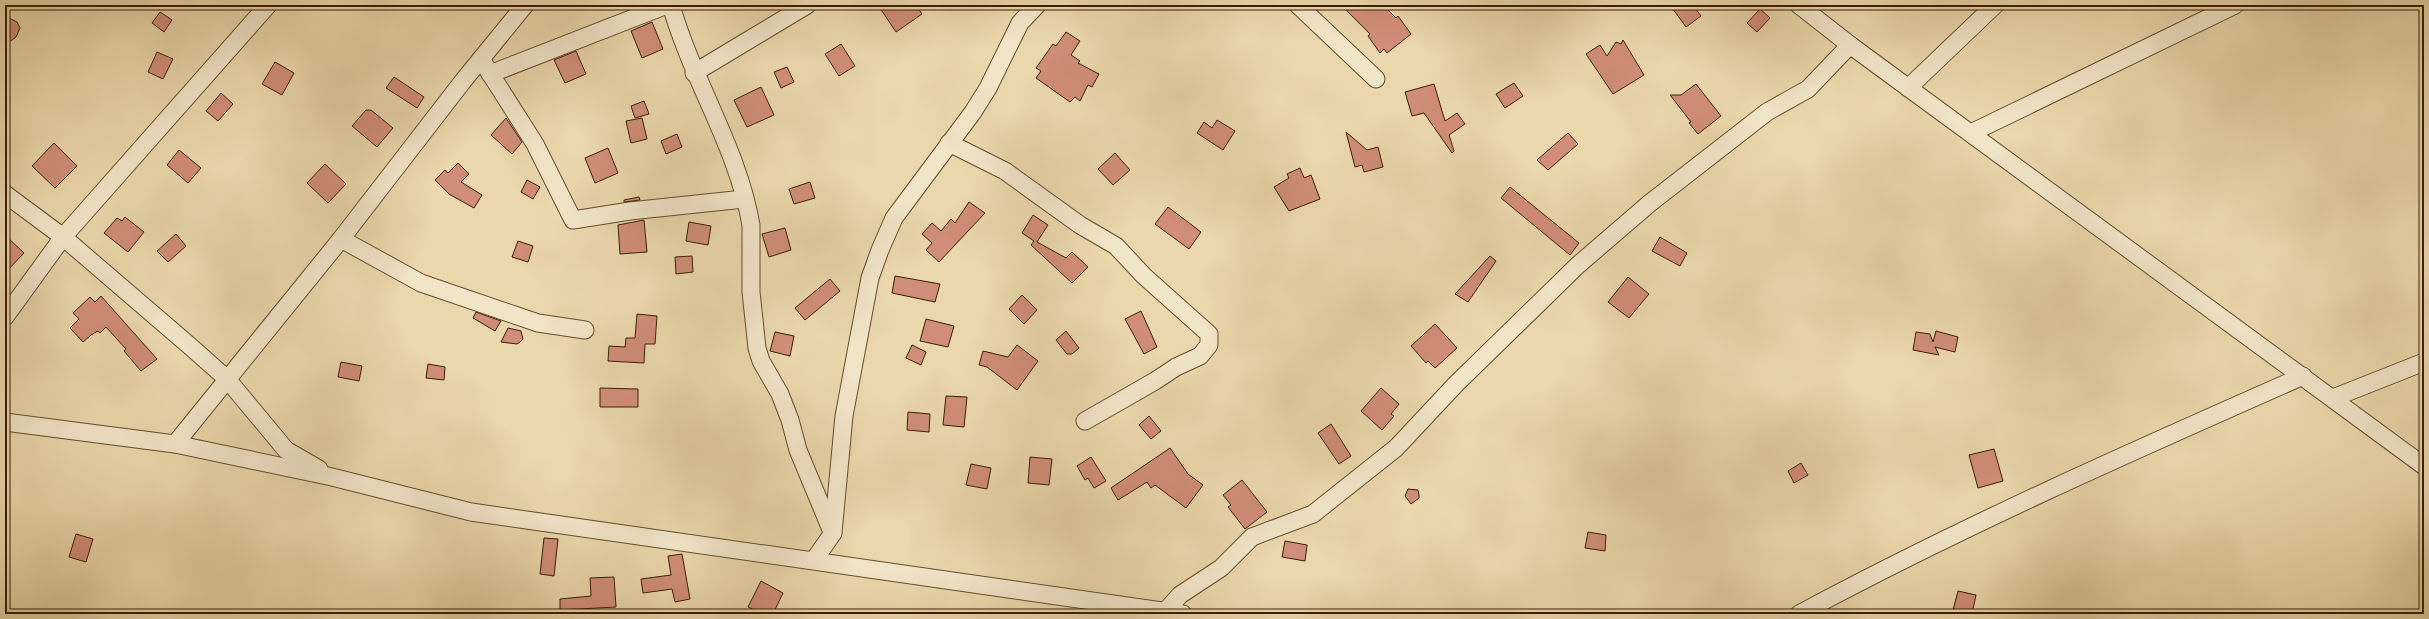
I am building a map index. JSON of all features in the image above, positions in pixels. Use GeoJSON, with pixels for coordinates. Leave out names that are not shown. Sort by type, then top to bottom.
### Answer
{"type":"FeatureCollection","features":[{"type":"Feature","properties":{"kind":"street"},"geometry":{"type":"LineString","coordinates":[[5,317],[63,238],[268,5]]}},
{"type":"Feature","properties":{"kind":"street"},"geometry":{"type":"LineString","coordinates":[[175,444],[341,239],[481,59],[525,5]]}},
{"type":"Feature","properties":{"kind":"street"},"geometry":{"type":"LineString","coordinates":[[490,74],[666,5]]}},
{"type":"Feature","properties":{"kind":"street"},"geometry":{"type":"LineString","coordinates":[[671,5],[694,73],[713,115],[744,199],[751,225],[751,292],[757,348],[764,366],[780,394],[790,420],[798,450],[833,533]]}},
{"type":"Feature","properties":{"kind":"street"},"geometry":{"type":"LineString","coordinates":[[694,73],[806,5]]}},
{"type":"Feature","properties":{"kind":"street"},"geometry":{"type":"LineString","coordinates":[[814,560],[833,533],[844,416],[870,278],[894,218],[973,112],[988,88],[1020,23],[1036,5]]}},
{"type":"Feature","properties":{"kind":"street"},"geometry":{"type":"LineString","coordinates":[[1298,5],[1376,79]]}},
{"type":"Feature","properties":{"kind":"street"},"geometry":{"type":"LineString","coordinates":[[1799,5],[1908,88],[2424,466]]}},
{"type":"Feature","properties":{"kind":"street"},"geometry":{"type":"LineString","coordinates":[[1908,88],[1995,5]]}},
{"type":"Feature","properties":{"kind":"street"},"geometry":{"type":"LineString","coordinates":[[1971,134],[2235,5]]}},
{"type":"Feature","properties":{"kind":"street"},"geometry":{"type":"LineString","coordinates":[[1164,613],[1180,595],[1220,568],[1252,537],[1313,514],[1384,458],[1578,265],[1650,203],[1767,112],[1808,88],[1850,45]]}},
{"type":"Feature","properties":{"kind":"street"},"geometry":{"type":"LineString","coordinates":[[481,59],[535,144],[569,214],[575,221],[630,211],[744,199]]}},
{"type":"Feature","properties":{"kind":"street"},"geometry":{"type":"LineString","coordinates":[[949,143],[1005,171],[1080,225],[1116,246],[1144,276],[1209,334],[1209,345],[1200,356],[1176,367],[1156,381],[1085,420]]}},
{"type":"Feature","properties":{"kind":"street"},"geometry":{"type":"LineString","coordinates":[[5,194],[63,238],[227,379],[286,450],[332,477]]}},
{"type":"Feature","properties":{"kind":"street"},"geometry":{"type":"LineString","coordinates":[[341,239],[421,283],[538,323],[585,330]]}},
{"type":"Feature","properties":{"kind":"street"},"geometry":{"type":"LineString","coordinates":[[2333,398],[2424,362]]}},
{"type":"Feature","properties":{"kind":"street"},"geometry":{"type":"LineString","coordinates":[[1799,614],[1874,574],[2046,490],[2303,376]]}},
{"type":"Feature","properties":{"kind":"street"},"geometry":{"type":"LineString","coordinates":[[5,422],[175,444],[332,477],[471,512],[814,560],[1164,613],[1183,614]]}},
{"type":"Feature","properties":{"kind":"building"},"geometry":{"type":"Polygon","coordinates":[[[878,5],[916,5],[922,14],[896,32],[878,5]]]}},
{"type":"Feature","properties":{"kind":"building"},"geometry":{"type":"Polygon","coordinates":[[[1341,5],[1383,5],[1396,18],[1398,16],[1411,34],[1387,53],[1384,49],[1380,53],[1368,36],[1370,34],[1341,5]]]}},
{"type":"Feature","properties":{"kind":"building"},"geometry":{"type":"Polygon","coordinates":[[[1670,5],[1693,5],[1701,16],[1686,27],[1670,5]]]}},
{"type":"Feature","properties":{"kind":"building"},"geometry":{"type":"Polygon","coordinates":[[[1760,9],[1770,18],[1757,32],[1747,23],[1760,9]]]}},
{"type":"Feature","properties":{"kind":"building"},"geometry":{"type":"Polygon","coordinates":[[[160,12],[172,20],[164,32],[152,23],[160,12]]]}},
{"type":"Feature","properties":{"kind":"building"},"geometry":{"type":"Polygon","coordinates":[[[5,16],[17,22],[20,28],[16,37],[5,45],[5,16]]]}},
{"type":"Feature","properties":{"kind":"building"},"geometry":{"type":"Polygon","coordinates":[[[652,22],[663,49],[642,58],[631,31],[652,22]]]}},
{"type":"Feature","properties":{"kind":"building"},"geometry":{"type":"Polygon","coordinates":[[[1066,32],[1080,41],[1071,55],[1080,61],[1078,63],[1099,74],[1092,87],[1088,85],[1080,101],[1075,97],[1070,102],[1036,78],[1041,71],[1036,68],[1053,44],[1056,46],[1066,32]]]}},
{"type":"Feature","properties":{"kind":"building"},"geometry":{"type":"Polygon","coordinates":[[[1623,40],[1644,75],[1613,94],[1586,54],[1600,45],[1607,56],[1616,42],[1621,44],[1623,40]]]}},
{"type":"Feature","properties":{"kind":"building"},"geometry":{"type":"Polygon","coordinates":[[[841,44],[855,66],[839,76],[825,54],[841,44]]]}},
{"type":"Feature","properties":{"kind":"building"},"geometry":{"type":"Polygon","coordinates":[[[576,51],[586,74],[565,83],[554,60],[576,51]]]}},
{"type":"Feature","properties":{"kind":"building"},"geometry":{"type":"Polygon","coordinates":[[[157,52],[173,59],[163,79],[148,72],[157,52]]]}},
{"type":"Feature","properties":{"kind":"building"},"geometry":{"type":"Polygon","coordinates":[[[275,62],[294,73],[282,95],[262,84],[275,62]]]}},
{"type":"Feature","properties":{"kind":"building"},"geometry":{"type":"Polygon","coordinates":[[[787,67],[794,82],[781,88],[774,72],[787,67]]]}},
{"type":"Feature","properties":{"kind":"building"},"geometry":{"type":"Polygon","coordinates":[[[394,77],[424,97],[417,108],[386,88],[394,77]]]}},
{"type":"Feature","properties":{"kind":"building"},"geometry":{"type":"Polygon","coordinates":[[[1514,83],[1523,96],[1505,108],[1496,94],[1514,83]]]}},
{"type":"Feature","properties":{"kind":"building"},"geometry":{"type":"Polygon","coordinates":[[[1434,84],[1445,121],[1457,113],[1465,124],[1449,135],[1454,151],[1452,153],[1424,113],[1412,116],[1405,92],[1434,84]]]}},
{"type":"Feature","properties":{"kind":"building"},"geometry":{"type":"Polygon","coordinates":[[[1696,84],[1721,116],[1698,134],[1689,123],[1691,122],[1670,95],[1681,95],[1696,84]]]}},
{"type":"Feature","properties":{"kind":"building"},"geometry":{"type":"Polygon","coordinates":[[[761,87],[774,115],[747,127],[734,100],[761,87]]]}},
{"type":"Feature","properties":{"kind":"building"},"geometry":{"type":"Polygon","coordinates":[[[221,93],[233,104],[218,121],[206,111],[221,93]]]}},
{"type":"Feature","properties":{"kind":"building"},"geometry":{"type":"Polygon","coordinates":[[[644,101],[649,114],[635,118],[631,106],[644,101]]]}},
{"type":"Feature","properties":{"kind":"building"},"geometry":{"type":"Polygon","coordinates":[[[366,110],[371,110],[393,128],[377,147],[352,126],[366,110]]]}},
{"type":"Feature","properties":{"kind":"building"},"geometry":{"type":"Polygon","coordinates":[[[506,118],[522,142],[512,154],[491,135],[506,118]]]}},
{"type":"Feature","properties":{"kind":"building"},"geometry":{"type":"Polygon","coordinates":[[[642,118],[647,139],[631,143],[626,121],[642,118]]]}},
{"type":"Feature","properties":{"kind":"building"},"geometry":{"type":"Polygon","coordinates":[[[1217,120],[1235,131],[1223,150],[1197,133],[1204,122],[1212,128],[1217,120]]]}},
{"type":"Feature","properties":{"kind":"building"},"geometry":{"type":"Polygon","coordinates":[[[1346,132],[1367,150],[1378,147],[1383,167],[1364,172],[1362,165],[1355,167],[1346,132]]]}},
{"type":"Feature","properties":{"kind":"building"},"geometry":{"type":"Polygon","coordinates":[[[1568,133],[1578,144],[1548,170],[1537,160],[1568,133]]]}},
{"type":"Feature","properties":{"kind":"building"},"geometry":{"type":"Polygon","coordinates":[[[677,134],[682,147],[666,154],[661,141],[677,134]]]}},
{"type":"Feature","properties":{"kind":"building"},"geometry":{"type":"Polygon","coordinates":[[[54,143],[77,166],[55,188],[32,166],[54,143]]]}},
{"type":"Feature","properties":{"kind":"building"},"geometry":{"type":"Polygon","coordinates":[[[608,148],[618,173],[595,183],[585,158],[608,148]]]}},
{"type":"Feature","properties":{"kind":"building"},"geometry":{"type":"Polygon","coordinates":[[[179,150],[201,168],[188,183],[167,165],[179,150]]]}},
{"type":"Feature","properties":{"kind":"building"},"geometry":{"type":"Polygon","coordinates":[[[1115,153],[1130,170],[1113,185],[1098,169],[1115,153]]]}},
{"type":"Feature","properties":{"kind":"building"},"geometry":{"type":"Polygon","coordinates":[[[458,163],[469,174],[461,182],[482,195],[474,208],[449,194],[435,180],[445,170],[448,173],[458,163]]]}},
{"type":"Feature","properties":{"kind":"building"},"geometry":{"type":"Polygon","coordinates":[[[325,164],[346,184],[328,203],[307,183],[325,164]]]}},
{"type":"Feature","properties":{"kind":"building"},"geometry":{"type":"Polygon","coordinates":[[[1300,168],[1304,178],[1311,175],[1320,199],[1289,211],[1274,187],[1289,178],[1287,174],[1300,168]]]}},
{"type":"Feature","properties":{"kind":"building"},"geometry":{"type":"Polygon","coordinates":[[[527,180],[540,187],[533,199],[521,192],[527,180]]]}},
{"type":"Feature","properties":{"kind":"building"},"geometry":{"type":"Polygon","coordinates":[[[810,182],[815,198],[794,204],[789,189],[810,182]]]}},
{"type":"Feature","properties":{"kind":"building"},"geometry":{"type":"Polygon","coordinates":[[[1510,187],[1579,243],[1570,255],[1501,198],[1510,187]]]}},
{"type":"Feature","properties":{"kind":"building"},"geometry":{"type":"Polygon","coordinates":[[[639,197],[640,200],[624,202],[624,200],[639,197]]]}},
{"type":"Feature","properties":{"kind":"building"},"geometry":{"type":"Polygon","coordinates":[[[969,202],[985,213],[939,262],[926,250],[932,243],[922,234],[932,223],[941,231],[951,219],[955,223],[969,202]]]}},
{"type":"Feature","properties":{"kind":"building"},"geometry":{"type":"Polygon","coordinates":[[[1168,207],[1201,232],[1189,249],[1155,224],[1168,207]]]}},
{"type":"Feature","properties":{"kind":"building"},"geometry":{"type":"Polygon","coordinates":[[[1033,215],[1048,225],[1037,242],[1066,258],[1072,252],[1088,267],[1072,283],[1031,245],[1034,241],[1022,233],[1033,215]]]}},
{"type":"Feature","properties":{"kind":"building"},"geometry":{"type":"Polygon","coordinates":[[[125,217],[144,232],[128,252],[104,233],[117,218],[122,221],[125,217]]]}},
{"type":"Feature","properties":{"kind":"building"},"geometry":{"type":"Polygon","coordinates":[[[644,220],[647,252],[620,254],[618,225],[644,220]]]}},
{"type":"Feature","properties":{"kind":"building"},"geometry":{"type":"Polygon","coordinates":[[[689,222],[711,226],[708,245],[686,241],[689,222]]]}},
{"type":"Feature","properties":{"kind":"building"},"geometry":{"type":"Polygon","coordinates":[[[785,228],[791,250],[769,257],[762,234],[785,228]]]}},
{"type":"Feature","properties":{"kind":"building"},"geometry":{"type":"Polygon","coordinates":[[[176,234],[186,246],[168,262],[157,251],[176,234]]]}},
{"type":"Feature","properties":{"kind":"building"},"geometry":{"type":"Polygon","coordinates":[[[5,235],[24,253],[5,273],[5,235]]]}},
{"type":"Feature","properties":{"kind":"building"},"geometry":{"type":"Polygon","coordinates":[[[1660,237],[1687,253],[1680,266],[1652,251],[1660,237]]]}},
{"type":"Feature","properties":{"kind":"building"},"geometry":{"type":"Polygon","coordinates":[[[518,241],[533,246],[528,262],[512,257],[518,241]]]}},
{"type":"Feature","properties":{"kind":"building"},"geometry":{"type":"Polygon","coordinates":[[[692,256],[693,272],[676,274],[675,257],[692,256]]]}},
{"type":"Feature","properties":{"kind":"building"},"geometry":{"type":"Polygon","coordinates":[[[1490,256],[1496,261],[1468,302],[1455,294],[1490,256]]]}},
{"type":"Feature","properties":{"kind":"building"},"geometry":{"type":"Polygon","coordinates":[[[895,276],[940,284],[935,302],[892,293],[895,276]]]}},
{"type":"Feature","properties":{"kind":"building"},"geometry":{"type":"Polygon","coordinates":[[[1628,277],[1649,294],[1629,318],[1608,302],[1628,277]]]}},
{"type":"Feature","properties":{"kind":"building"},"geometry":{"type":"Polygon","coordinates":[[[830,279],[840,291],[805,320],[795,308],[830,279]]]}},
{"type":"Feature","properties":{"kind":"building"},"geometry":{"type":"Polygon","coordinates":[[[1022,295],[1037,310],[1024,324],[1009,309],[1022,295]]]}},
{"type":"Feature","properties":{"kind":"building"},"geometry":{"type":"Polygon","coordinates":[[[101,296],[157,359],[141,371],[124,351],[126,349],[106,327],[100,333],[98,331],[83,342],[70,328],[79,319],[73,313],[90,297],[95,302],[101,296]]]}},
{"type":"Feature","properties":{"kind":"building"},"geometry":{"type":"Polygon","coordinates":[[[1141,311],[1157,347],[1144,354],[1125,319],[1141,311]]]}},
{"type":"Feature","properties":{"kind":"building"},"geometry":{"type":"Polygon","coordinates":[[[476,312],[501,321],[495,331],[473,318],[476,312]]]}},
{"type":"Feature","properties":{"kind":"building"},"geometry":{"type":"Polygon","coordinates":[[[637,314],[657,316],[655,344],[645,344],[644,363],[608,361],[609,346],[625,347],[626,338],[635,338],[637,314]]]}},
{"type":"Feature","properties":{"kind":"building"},"geometry":{"type":"Polygon","coordinates":[[[926,319],[954,326],[948,347],[920,341],[926,319]]]}},
{"type":"Feature","properties":{"kind":"building"},"geometry":{"type":"Polygon","coordinates":[[[1435,324],[1457,348],[1435,368],[1428,361],[1426,363],[1411,346],[1435,324]]]}},
{"type":"Feature","properties":{"kind":"building"},"geometry":{"type":"Polygon","coordinates":[[[508,328],[521,331],[523,339],[517,344],[501,342],[508,328]]]}},
{"type":"Feature","properties":{"kind":"building"},"geometry":{"type":"Polygon","coordinates":[[[1066,331],[1079,348],[1072,354],[1067,354],[1056,340],[1066,331]]]}},
{"type":"Feature","properties":{"kind":"building"},"geometry":{"type":"Polygon","coordinates":[[[1936,331],[1958,337],[1955,352],[1935,347],[1939,355],[1913,350],[1916,332],[1930,334],[1933,342],[1936,331]]]}},
{"type":"Feature","properties":{"kind":"building"},"geometry":{"type":"Polygon","coordinates":[[[775,332],[794,336],[790,356],[770,351],[775,332]]]}},
{"type":"Feature","properties":{"kind":"building"},"geometry":{"type":"Polygon","coordinates":[[[912,345],[926,352],[921,365],[906,358],[912,345]]]}},
{"type":"Feature","properties":{"kind":"building"},"geometry":{"type":"Polygon","coordinates":[[[1017,345],[1038,361],[1017,390],[987,367],[979,365],[983,351],[1008,357],[1017,345]]]}},
{"type":"Feature","properties":{"kind":"building"},"geometry":{"type":"Polygon","coordinates":[[[341,362],[362,366],[359,381],[338,377],[341,362]]]}},
{"type":"Feature","properties":{"kind":"building"},"geometry":{"type":"Polygon","coordinates":[[[428,364],[445,367],[444,380],[426,378],[428,364]]]}},
{"type":"Feature","properties":{"kind":"building"},"geometry":{"type":"Polygon","coordinates":[[[600,388],[638,389],[638,407],[600,407],[600,388]]]}},
{"type":"Feature","properties":{"kind":"building"},"geometry":{"type":"Polygon","coordinates":[[[1381,388],[1399,404],[1391,414],[1394,416],[1382,430],[1361,411],[1381,388]]]}},
{"type":"Feature","properties":{"kind":"building"},"geometry":{"type":"Polygon","coordinates":[[[946,396],[967,397],[964,427],[943,425],[946,396]]]}},
{"type":"Feature","properties":{"kind":"building"},"geometry":{"type":"Polygon","coordinates":[[[908,412],[930,414],[929,432],[907,430],[908,412]]]}},
{"type":"Feature","properties":{"kind":"building"},"geometry":{"type":"Polygon","coordinates":[[[1149,416],[1161,431],[1151,439],[1139,425],[1149,416]]]}},
{"type":"Feature","properties":{"kind":"building"},"geometry":{"type":"Polygon","coordinates":[[[1331,424],[1351,456],[1339,464],[1318,433],[1331,424]]]}},
{"type":"Feature","properties":{"kind":"building"},"geometry":{"type":"Polygon","coordinates":[[[1170,448],[1188,474],[1203,485],[1186,508],[1155,485],[1151,488],[1147,482],[1118,500],[1111,488],[1170,448]]]}},
{"type":"Feature","properties":{"kind":"building"},"geometry":{"type":"Polygon","coordinates":[[[1994,449],[2003,481],[1978,488],[1969,455],[1994,449]]]}},
{"type":"Feature","properties":{"kind":"building"},"geometry":{"type":"Polygon","coordinates":[[[1030,457],[1052,459],[1049,485],[1028,483],[1030,457]]]}},
{"type":"Feature","properties":{"kind":"building"},"geometry":{"type":"Polygon","coordinates":[[[1091,457],[1106,481],[1094,488],[1088,478],[1085,480],[1077,466],[1091,457]]]}},
{"type":"Feature","properties":{"kind":"building"},"geometry":{"type":"Polygon","coordinates":[[[1801,463],[1808,475],[1794,483],[1788,471],[1801,463]]]}},
{"type":"Feature","properties":{"kind":"building"},"geometry":{"type":"Polygon","coordinates":[[[971,464],[991,468],[987,489],[966,485],[971,464]]]}},
{"type":"Feature","properties":{"kind":"building"},"geometry":{"type":"Polygon","coordinates":[[[1242,480],[1267,512],[1245,529],[1228,507],[1231,505],[1223,495],[1242,480]]]}},
{"type":"Feature","properties":{"kind":"building"},"geometry":{"type":"Polygon","coordinates":[[[1408,489],[1418,490],[1419,495],[1419,498],[1411,504],[1405,496],[1408,489]]]}},
{"type":"Feature","properties":{"kind":"building"},"geometry":{"type":"Polygon","coordinates":[[[1588,532],[1606,535],[1605,551],[1585,548],[1588,532]]]}},
{"type":"Feature","properties":{"kind":"building"},"geometry":{"type":"Polygon","coordinates":[[[76,534],[93,539],[86,562],[69,557],[76,534]]]}},
{"type":"Feature","properties":{"kind":"building"},"geometry":{"type":"Polygon","coordinates":[[[544,538],[558,539],[554,576],[540,574],[544,538]]]}},
{"type":"Feature","properties":{"kind":"building"},"geometry":{"type":"Polygon","coordinates":[[[1285,541],[1307,545],[1305,561],[1282,557],[1285,541]]]}},
{"type":"Feature","properties":{"kind":"building"},"geometry":{"type":"Polygon","coordinates":[[[682,554],[690,599],[675,602],[672,589],[643,593],[641,579],[671,575],[668,556],[682,554]]]}},
{"type":"Feature","properties":{"kind":"building"},"geometry":{"type":"Polygon","coordinates":[[[614,577],[616,607],[560,610],[560,599],[591,596],[590,578],[614,577]]]}},
{"type":"Feature","properties":{"kind":"building"},"geometry":{"type":"Polygon","coordinates":[[[761,581],[783,593],[773,614],[762,614],[748,607],[761,581]]]}},
{"type":"Feature","properties":{"kind":"building"},"geometry":{"type":"Polygon","coordinates":[[[1958,591],[1976,595],[1972,614],[1952,614],[1958,591]]]}}]}
